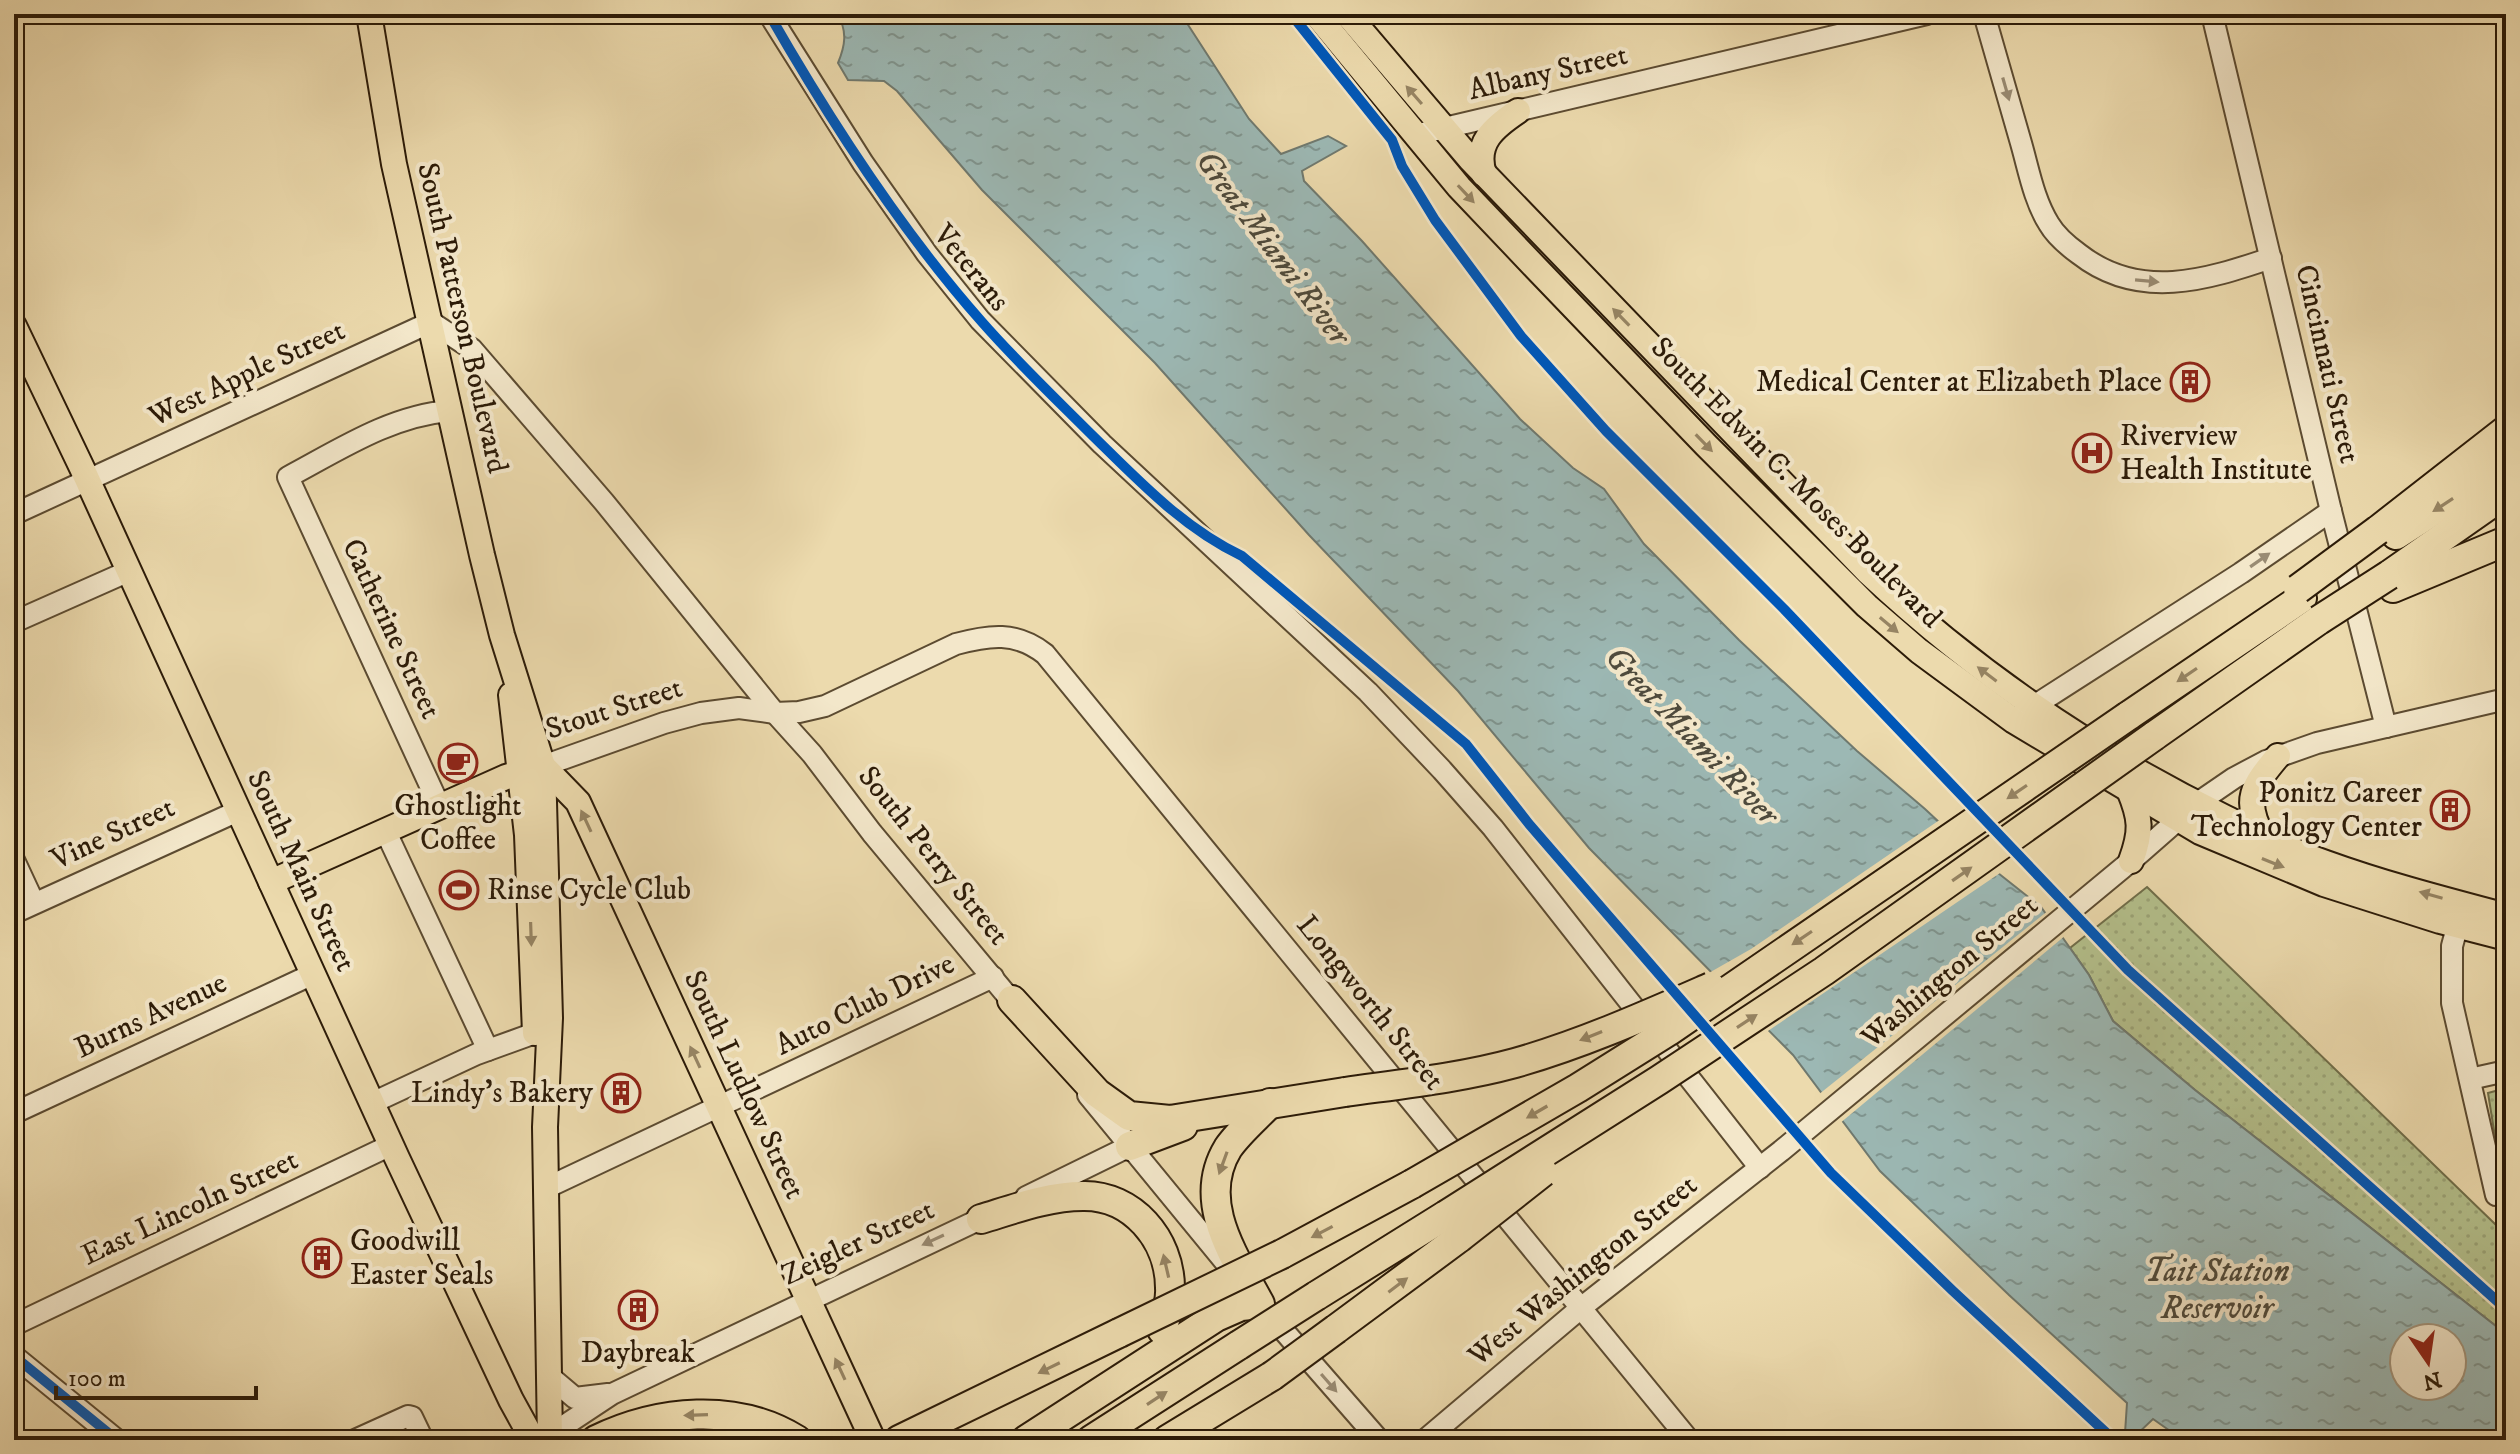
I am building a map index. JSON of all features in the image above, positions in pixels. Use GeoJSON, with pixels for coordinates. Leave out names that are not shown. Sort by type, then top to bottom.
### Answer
{"type":"FeatureCollection","features":[{"type":"Feature","properties":{"kind":"highway"},"geometry":{"type":"LineString","coordinates":[[899,1440],[1282,1254],[1412,1184],[1578,1088],[1669,1031],[2246,635],[2306,602],[2496,437],[2506,424]]}},
{"type":"Feature","properties":{"kind":"highway"},"geometry":{"type":"LineString","coordinates":[[2379,538],[2506,464]]}},
{"type":"Feature","properties":{"kind":"highway"},"geometry":{"type":"LineString","coordinates":[[2391,581],[2506,493]]}},
{"type":"Feature","properties":{"kind":"highway"},"geometry":{"type":"LineString","coordinates":[[2306,602],[2391,581],[2506,541]]}},
{"type":"Feature","properties":{"kind":"highway"},"geometry":{"type":"LineString","coordinates":[[1167,1440],[1272,1376],[1336,1329],[1452,1226],[1659,1080],[1824,971],[2291,638],[2306,602]]}},
{"type":"Feature","properties":{"kind":"highway"},"geometry":{"type":"LineString","coordinates":[[1012,1000],[1097,1093],[1129,1116],[1170,1120],[1452,1076],[1556,1051],[1767,963]]}},
{"type":"Feature","properties":{"kind":"highway"},"geometry":{"type":"LineString","coordinates":[[1026,1440],[1223,1313],[1241,1306],[1260,1304],[1222,1231],[1216,1201],[1220,1167],[1228,1149],[1270,1103]]}},
{"type":"Feature","properties":{"kind":"highway"},"geometry":{"type":"LineString","coordinates":[[1130,1146],[1233,1110]]}},
{"type":"Feature","properties":{"kind":"highway"},"geometry":{"type":"LineString","coordinates":[[981,1219],[1044,1201],[1086,1195],[1114,1201],[1143,1219],[1162,1248],[1171,1287],[1162,1329],[1141,1365]]}},
{"type":"Feature","properties":{"kind":"highway"},"geometry":{"type":"LineString","coordinates":[[1091,1440],[1316,1296],[1452,1226]]}},
{"type":"Feature","properties":{"kind":"highway"},"geometry":{"type":"LineString","coordinates":[[596,1440],[651,1420],[708,1414],[752,1421],[797,1440]]}},
{"type":"Feature","properties":{"kind":"main road","name":"South Patterson Boulevard"},"geometry":{"type":"LineString","coordinates":[[369,14],[394,164],[532,769],[550,1018],[545,1127],[549,1376],[545,1438]]}},
{"type":"Feature","properties":{"kind":"main road","name":"South Edwin C. Moses Boulevard"},"geometry":{"type":"LineString","coordinates":[[1316,14],[1470,198],[1794,533],[1865,604],[1919,651],[2023,713],[2129,790],[2263,837],[2460,915],[2506,938]]}},
{"type":"Feature","properties":{"kind":"main road","name":"South Edwin C. Moses Boulevard"},"geometry":{"type":"LineString","coordinates":[[1347,14],[1484,174],[1688,386],[1882,585],[2023,713],[2068,731],[2186,812],[2200,832],[2324,884],[2460,915],[2506,916]]}},
{"type":"Feature","properties":{"kind":"main road"},"geometry":{"type":"LineString","coordinates":[[1484,174],[1481,161],[1484,141],[1496,126],[1518,111]]}},
{"type":"Feature","properties":{"kind":"main road","name":"South Main Street"},"geometry":{"type":"LineString","coordinates":[[14,326],[511,1400],[545,1438]]}},
{"type":"Feature","properties":{"kind":"main road"},"geometry":{"type":"LineString","coordinates":[[1668,404],[1688,386]]}},
{"type":"Feature","properties":{"kind":"main road"},"geometry":{"type":"LineString","coordinates":[[1794,533],[1813,515]]}},
{"type":"Feature","properties":{"kind":"main road"},"geometry":{"type":"LineString","coordinates":[[1865,604],[1882,585]]}},
{"type":"Feature","properties":{"kind":"main road"},"geometry":{"type":"LineString","coordinates":[[2263,837],[2252,817],[2251,798],[2259,780],[2278,756]]}},
{"type":"Feature","properties":{"kind":"main road","name":"South Patterson Boulevard"},"geometry":{"type":"LineString","coordinates":[[532,769],[527,835],[535,1033],[545,1127]]}},
{"type":"Feature","properties":{"kind":"main road","name":"Stout Street"},"geometry":{"type":"LineString","coordinates":[[271,882],[439,805],[532,769]]}},
{"type":"Feature","properties":{"kind":"main road","name":"South Ludlow Street"},"geometry":{"type":"LineString","coordinates":[[532,769],[578,802],[873,1440]]}},
{"type":"Feature","properties":{"kind":"main road"},"geometry":{"type":"LineString","coordinates":[[2129,790],[2140,823],[2139,841],[2131,861]]}},
{"type":"Feature","properties":{"kind":"street","name":"Veterans"},"geometry":{"type":"LineString","coordinates":[[769,14],[863,163],[927,254],[980,320],[1102,444],[1368,692],[1442,770],[1493,828],[1760,1168]]}},
{"type":"Feature","properties":{"kind":"street","name":"Albany Street"},"geometry":{"type":"LineString","coordinates":[[1415,135],[1927,14]]}},
{"type":"Feature","properties":{"kind":"street"},"geometry":{"type":"LineString","coordinates":[[1984,14],[2036,197],[2050,226],[2067,245],[2103,270],[2121,278],[2145,282],[2198,279],[2271,258]]}},
{"type":"Feature","properties":{"kind":"street","name":"Cincinnati Street"},"geometry":{"type":"LineString","coordinates":[[2212,14],[2386,727]]}},
{"type":"Feature","properties":{"kind":"street","name":"West Apple Street"},"geometry":{"type":"LineString","coordinates":[[14,514],[431,322]]}},
{"type":"Feature","properties":{"kind":"street","name":"South Perry Street"},"geometry":{"type":"LineString","coordinates":[[431,322],[472,349],[604,502],[1195,1228],[1379,1440]]}},
{"type":"Feature","properties":{"kind":"street","name":"Catherine Street"},"geometry":{"type":"LineString","coordinates":[[439,805],[288,477],[368,434],[420,413],[449,411]]}},
{"type":"Feature","properties":{"kind":"street"},"geometry":{"type":"LineString","coordinates":[[2023,713],[2331,511]]}},
{"type":"Feature","properties":{"kind":"street"},"geometry":{"type":"LineString","coordinates":[[14,622],[129,571]]}},
{"type":"Feature","properties":{"kind":"street","name":"Stout Street"},"geometry":{"type":"LineString","coordinates":[[532,769],[701,713],[739,708],[775,713],[799,712],[825,706],[956,644],[985,637]]}},
{"type":"Feature","properties":{"kind":"street","name":"Longworth Street"},"geometry":{"type":"LineString","coordinates":[[985,637],[1021,639],[1045,654],[1689,1440]]}},
{"type":"Feature","properties":{"kind":"street","name":"Washington Street"},"geometry":{"type":"LineString","coordinates":[[1781,1151],[2186,812],[2234,778],[2278,756],[2317,743],[2506,699]]}},
{"type":"Feature","properties":{"kind":"street","name":"Vine Street"},"geometry":{"type":"LineString","coordinates":[[14,913],[238,811]]}},
{"type":"Feature","properties":{"kind":"street"},"geometry":{"type":"LineString","coordinates":[[385,830],[488,1050]]}},
{"type":"Feature","properties":{"kind":"street"},"geometry":{"type":"LineString","coordinates":[[14,860],[34,903]]}},
{"type":"Feature","properties":{"kind":"street"},"geometry":{"type":"LineString","coordinates":[[2460,915],[2450,974],[2452,1003],[2496,1195]]}},
{"type":"Feature","properties":{"kind":"street","name":"Burns Avenue"},"geometry":{"type":"LineString","coordinates":[[14,1113],[313,974]]}},
{"type":"Feature","properties":{"kind":"street","name":"Auto Club Drive"},"geometry":{"type":"LineString","coordinates":[[546,1188],[993,977]]}},
{"type":"Feature","properties":{"kind":"street"},"geometry":{"type":"LineString","coordinates":[[372,1103],[488,1050],[535,1033]]}},
{"type":"Feature","properties":{"kind":"street"},"geometry":{"type":"LineString","coordinates":[[2470,1079],[2506,1071]]}},
{"type":"Feature","properties":{"kind":"street","name":"East Lincoln Street"},"geometry":{"type":"LineString","coordinates":[[14,1325],[391,1145]]}},
{"type":"Feature","properties":{"kind":"street","name":"Zeigler Street"},"geometry":{"type":"LineString","coordinates":[[545,1438],[612,1394],[1130,1146]]}},
{"type":"Feature","properties":{"kind":"street","name":"West Washington Street"},"geometry":{"type":"LineString","coordinates":[[1425,1440],[1582,1307],[1781,1151]]}},
{"type":"Feature","properties":{"kind":"street"},"geometry":{"type":"LineString","coordinates":[[14,1356],[117,1440]]}},
{"type":"Feature","properties":{"kind":"street","name":"Zeigler Street"},"geometry":{"type":"LineString","coordinates":[[549,1376],[575,1398],[612,1394]]}},
{"type":"Feature","properties":{"kind":"street"},"geometry":{"type":"LineString","coordinates":[[355,1440],[408,1416],[412,1417],[423,1440]]}},
{"type":"Feature","properties":{"kind":"green space"},"geometry":{"type":"Polygon","coordinates":[[[2147,887],[2495,1224],[2506,1211],[2506,1334],[2195,1090],[2113,1021],[2089,975],[2070,948],[2147,887]]]}},
{"type":"Feature","properties":{"kind":"green space"},"geometry":{"type":"Polygon","coordinates":[[[2506,1088],[2506,1206],[2488,1093],[2506,1088]]]}},
{"type":"Feature","properties":{"kind":"water","name":"Tait Station Reservoir"},"geometry":{"type":"Polygon","coordinates":[[[837,14],[1181,14],[1249,119],[1281,154],[1328,136],[1346,146],[1302,171],[1304,181],[1362,241],[1520,419],[1573,468],[1604,489],[1644,544],[1739,640],[1857,751],[1969,850],[2041,907],[2089,975],[2113,1021],[2195,1090],[2506,1334],[2506,1440],[2183,1440],[2153,1419],[2132,1439],[2125,1433],[2127,1403],[1880,1171],[1793,1055],[1589,848],[1458,691],[1309,535],[1155,363],[982,190],[897,91],[884,81],[848,80],[838,63],[844,38],[837,14]]]}},
{"type":"Feature","properties":{"kind":"pier"},"geometry":{"type":"Polygon","coordinates":[[[1941,819],[2003,871],[1765,1033],[1707,974],[1751,949],[1941,819]]]}},
{"type":"Feature","properties":{"kind":"pier"},"geometry":{"type":"Polygon","coordinates":[[[2049,910],[2066,935],[1839,1124],[1818,1095],[2049,910]]]}},
{"type":"Feature","properties":{"kind":"cycle path"},"geometry":{"type":"LineString","coordinates":[[769,14],[841,133],[895,213],[953,287],[1009,351],[1162,502],[1200,532],[1242,556],[1466,744],[1529,824],[1831,1173],[2114,1440]]}},
{"type":"Feature","properties":{"kind":"cycle path"},"geometry":{"type":"LineString","coordinates":[[1291,14],[1392,140],[1402,166],[1435,220],[1521,336],[1606,431],[1784,609],[2128,970],[2506,1309]]}},
{"type":"Feature","properties":{"kind":"cycle path"},"geometry":{"type":"LineString","coordinates":[[14,1356],[117,1440]]}},
{"type":"Feature","properties":{"kind":"place","name":"Medical Center at Elizabeth Place"},"geometry":{"type":"Point","coordinates":[2190,382]}},
{"type":"Feature","properties":{"kind":"place","name":"Riverview Health Institute"},"geometry":{"type":"Point","coordinates":[2092,453]}},
{"type":"Feature","properties":{"kind":"place","name":"Ghostlight Coffee"},"geometry":{"type":"Point","coordinates":[458,763]}},
{"type":"Feature","properties":{"kind":"place","name":"Ponitz Career Technology Center"},"geometry":{"type":"Point","coordinates":[2450,810]}},
{"type":"Feature","properties":{"kind":"place","name":"Rinse Cycle Club"},"geometry":{"type":"Point","coordinates":[459,890]}},
{"type":"Feature","properties":{"kind":"place","name":"Lindy's Bakery"},"geometry":{"type":"Point","coordinates":[621,1093]}},
{"type":"Feature","properties":{"kind":"place","name":"Goodwill Easter Seals"},"geometry":{"type":"Point","coordinates":[322,1258]}},
{"type":"Feature","properties":{"kind":"place","name":"Daybreak"},"geometry":{"type":"Point","coordinates":[638,1310]}},
{"type":"Feature","properties":{"kind":"water label","name":"Great Miami River"},"geometry":{"type":"Point","coordinates":[1272,248]}},
{"type":"Feature","properties":{"kind":"water label","name":"Great Miami River"},"geometry":{"type":"Point","coordinates":[1691,736]}}]}
